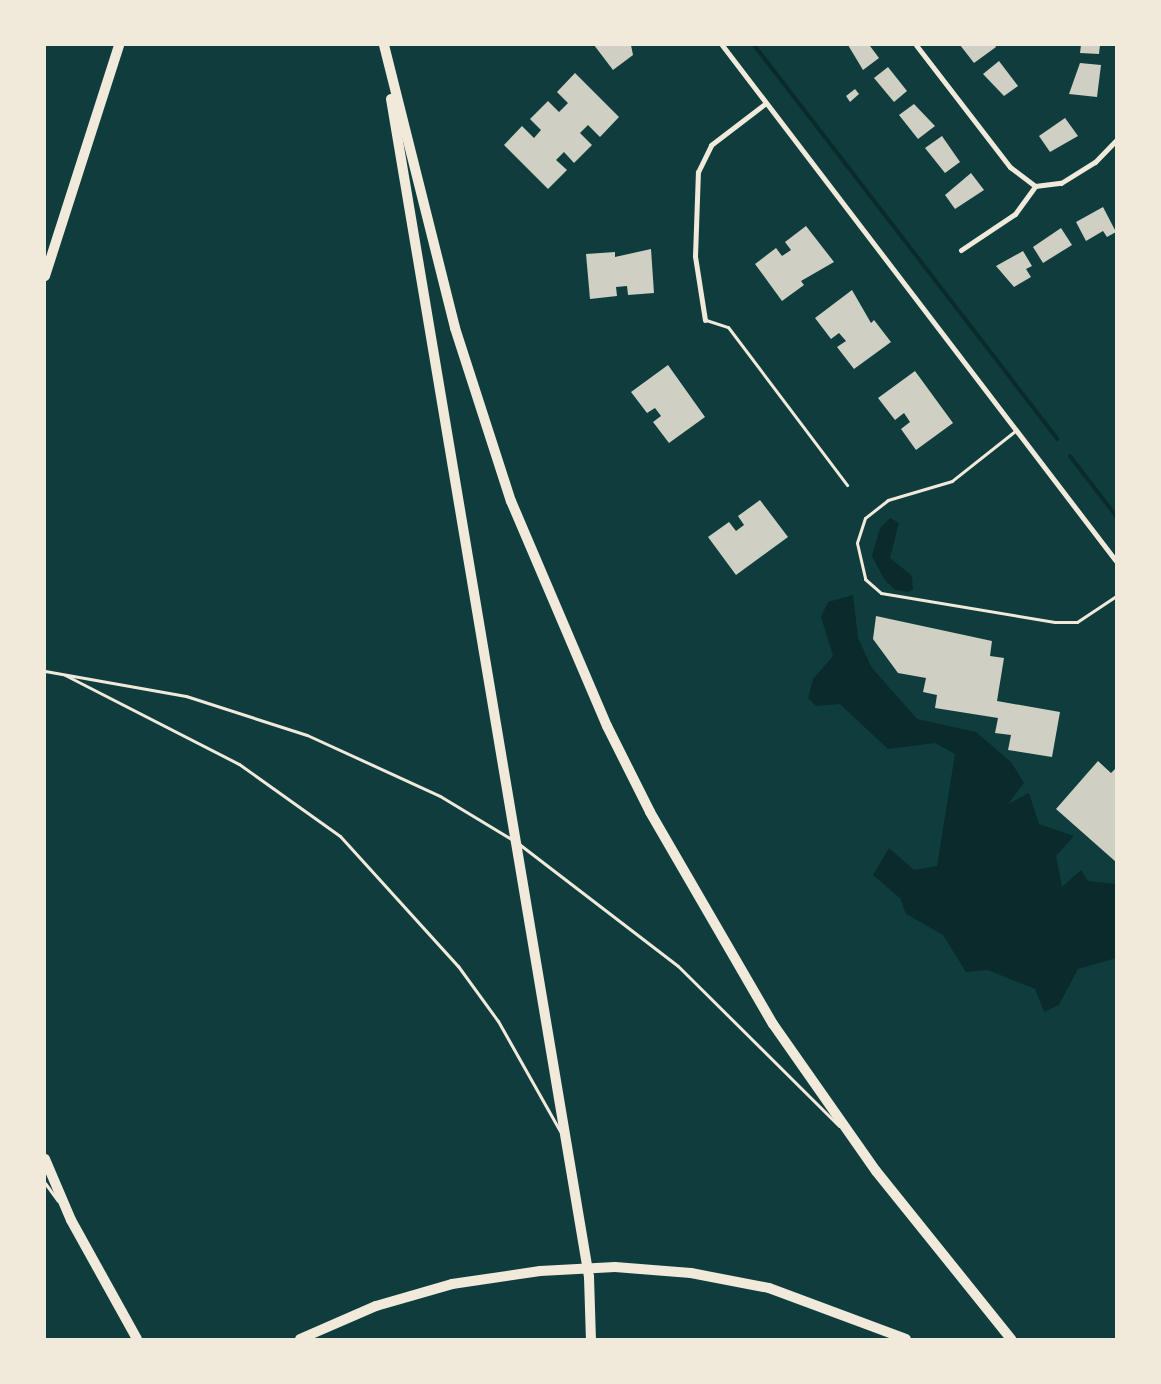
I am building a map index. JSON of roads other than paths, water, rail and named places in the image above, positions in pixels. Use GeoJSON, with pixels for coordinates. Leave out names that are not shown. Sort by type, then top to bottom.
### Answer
{"type":"FeatureCollection","features":[{"type":"Feature","properties":{"kind":"highway"},"geometry":{"type":"LineString","coordinates":[[45,276],[119,45]]}},
{"type":"Feature","properties":{"kind":"highway"},"geometry":{"type":"LineString","coordinates":[[384,45],[404,201],[589,1277],[591,1339]]}},
{"type":"Feature","properties":{"kind":"highway"},"geometry":{"type":"LineString","coordinates":[[384,45],[455,328],[512,501],[562,627],[650,812],[723,945],[853,1141],[1011,1339]]}},
{"type":"Feature","properties":{"kind":"highway"},"geometry":{"type":"LineString","coordinates":[[45,1159],[71,1220],[137,1339]]}},
{"type":"Feature","properties":{"kind":"highway"},"geometry":{"type":"LineString","coordinates":[[300,1339],[414,1294],[540,1271],[615,1267],[691,1273],[769,1288],[906,1339]]}},
{"type":"Feature","properties":{"kind":"street"},"geometry":{"type":"LineString","coordinates":[[722,45],[1116,561]]}},
{"type":"Feature","properties":{"kind":"street"},"geometry":{"type":"LineString","coordinates":[[916,45],[1010,167],[1035,186],[1062,183],[1095,162],[1116,140]]}},
{"type":"Feature","properties":{"kind":"street"},"geometry":{"type":"LineString","coordinates":[[705,320],[695,256],[698,172],[711,145],[766,103]]}},
{"type":"Feature","properties":{"kind":"street"},"geometry":{"type":"LineString","coordinates":[[962,250],[1015,214],[1035,186]]}},
{"type":"Feature","properties":{"kind":"lane"},"geometry":{"type":"LineString","coordinates":[[705,320],[728,327],[847,485]]}},
{"type":"Feature","properties":{"kind":"lane"},"geometry":{"type":"LineString","coordinates":[[1015,431],[952,481],[888,500],[865,518],[857,543],[865,579],[881,593],[1055,622],[1077,622],[1116,596]]}},
{"type":"Feature","properties":{"kind":"lane"},"geometry":{"type":"LineString","coordinates":[[45,671],[176,694],[307,735],[486,821],[545,862],[719,1002],[853,1141]]}},
{"type":"Feature","properties":{"kind":"lane"},"geometry":{"type":"LineString","coordinates":[[63,674],[239,764],[340,836],[458,966],[498,1021],[566,1141]]}},
{"type":"Feature","properties":{"kind":"lane"},"geometry":{"type":"LineString","coordinates":[[45,1183],[71,1220]]}},
{"type":"Feature","properties":{"kind":"water"},"geometry":{"type":"Polygon","coordinates":[[[890,518],[899,523],[890,558],[912,576],[913,590],[908,592],[895,590],[884,579],[872,556],[880,528],[890,518]]]}},
{"type":"Feature","properties":{"kind":"water"},"geometry":{"type":"Polygon","coordinates":[[[853,595],[858,638],[872,668],[917,719],[976,732],[1011,762],[1024,783],[1008,804],[1029,793],[1039,824],[1074,836],[1056,856],[1062,887],[1081,870],[1088,881],[1116,884],[1116,958],[1078,969],[1059,1005],[1044,1012],[1035,989],[988,970],[966,972],[943,935],[906,914],[900,898],[873,875],[889,848],[914,870],[937,866],[955,754],[935,743],[888,749],[840,704],[816,706],[808,698],[813,679],[833,656],[821,617],[828,602],[853,595]]]}},
{"type":"Feature","properties":{"kind":"waterway"},"geometry":{"type":"LineString","coordinates":[[754,45],[1057,439]]}},
{"type":"Feature","properties":{"kind":"waterway"},"geometry":{"type":"LineString","coordinates":[[1070,456],[1116,516]]}}]}
